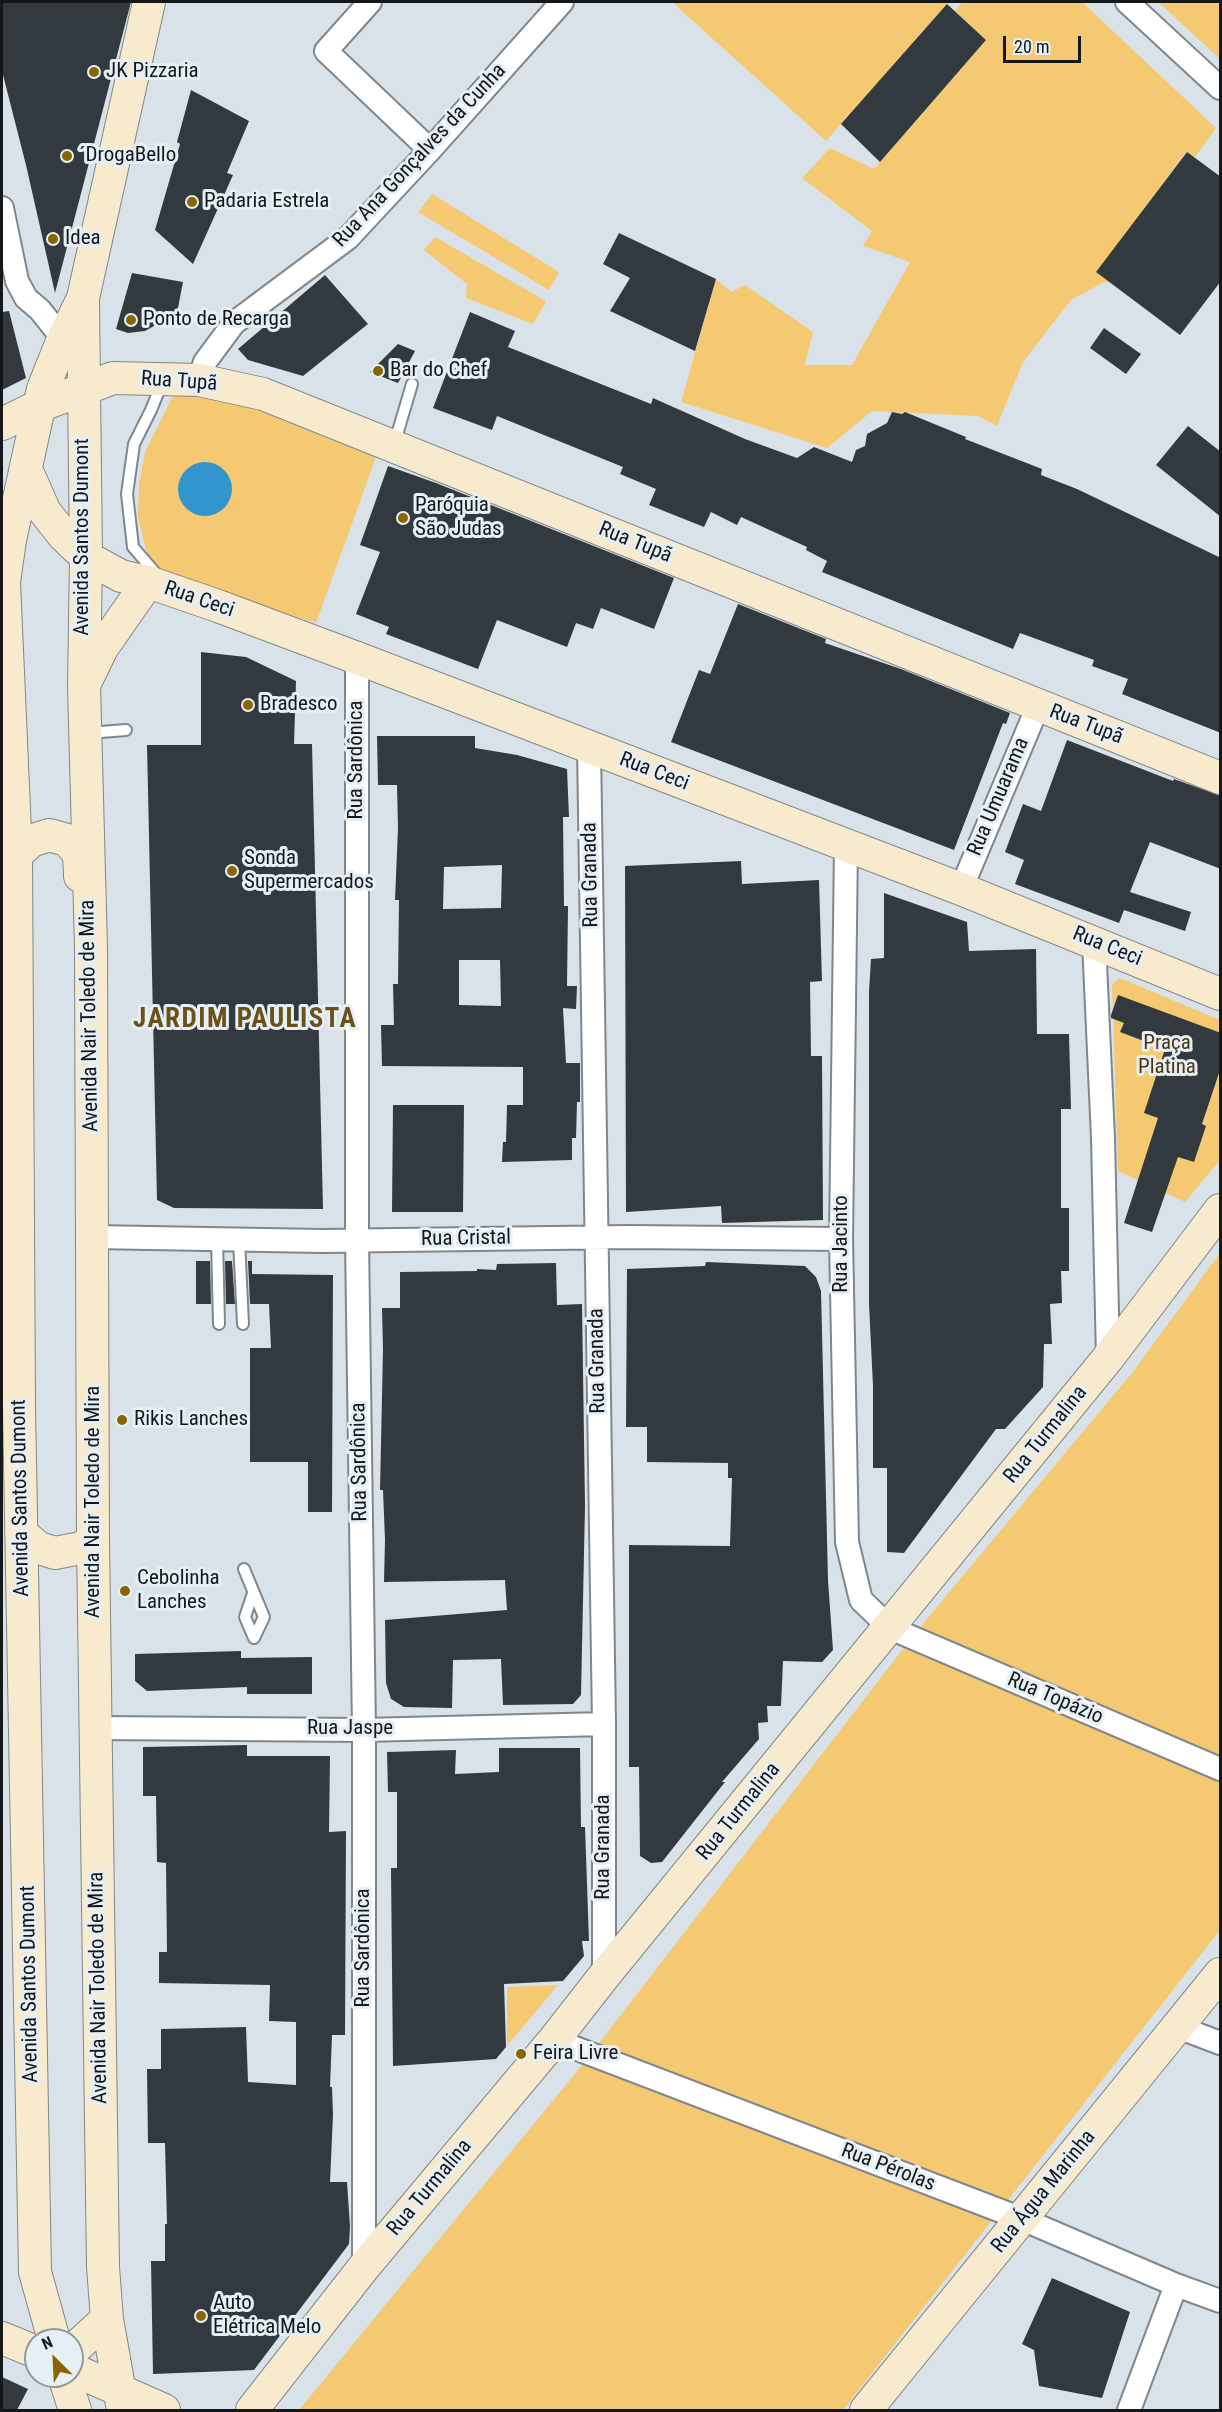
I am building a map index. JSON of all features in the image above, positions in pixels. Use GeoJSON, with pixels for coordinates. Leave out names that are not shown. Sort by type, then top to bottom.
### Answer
{"type":"FeatureCollection","features":[{"type":"Feature","properties":{"kind":"main road"},"geometry":{"type":"LineString","coordinates":[[83,298],[149,2]]}},
{"type":"Feature","properties":{"kind":"main road","name":"Avenida Santos Dumont"},"geometry":{"type":"LineString","coordinates":[[51,2328],[35,2272],[21,1533],[10,1408],[16,855],[3,604],[10,540],[39,406],[47,376],[83,298]]}},
{"type":"Feature","properties":{"kind":"main road","name":"Avenida Santos Dumont"},"geometry":{"type":"LineString","coordinates":[[83,298],[86,557],[84,685]]}},
{"type":"Feature","properties":{"kind":"main road","name":"Rua Tupã"},"geometry":{"type":"LineString","coordinates":[[2,424],[39,406],[113,378],[199,380],[263,394],[1221,778]]}},
{"type":"Feature","properties":{"kind":"main road","name":"Rua Ceci"},"geometry":{"type":"LineString","coordinates":[[26,470],[45,512],[64,536],[86,557],[121,576],[148,582],[218,606],[589,746],[961,889],[1221,994]]}},
{"type":"Feature","properties":{"kind":"main road"},"geometry":{"type":"LineString","coordinates":[[84,685],[102,648],[148,582]]}},
{"type":"Feature","properties":{"kind":"main road","name":"Avenida Nair Toledo de Mira"},"geometry":{"type":"LineString","coordinates":[[84,685],[91,948],[93,1540],[102,2243],[107,2319],[122,2401]]}},
{"type":"Feature","properties":{"kind":"main road"},"geometry":{"type":"LineString","coordinates":[[16,855],[31,841],[49,835],[68,840],[79,854],[82,908],[91,948]]}},
{"type":"Feature","properties":{"kind":"main road","name":"Rua Turmalina"},"geometry":{"type":"LineString","coordinates":[[252,2410],[364,2266],[554,2040],[890,1628],[1108,1358],[1221,1210]]}},
{"type":"Feature","properties":{"kind":"main road"},"geometry":{"type":"LineString","coordinates":[[21,1533],[39,1548],[55,1553],[81,1548],[93,1540]]}},
{"type":"Feature","properties":{"kind":"main road","name":"Rua Água Marinha"},"geometry":{"type":"LineString","coordinates":[[866,2410],[1221,1974]]}},
{"type":"Feature","properties":{"kind":"main road"},"geometry":{"type":"LineString","coordinates":[[84,2340],[107,2319]]}},
{"type":"Feature","properties":{"kind":"main road"},"geometry":{"type":"LineString","coordinates":[[2,2338],[24,2347]]}},
{"type":"Feature","properties":{"kind":"main road"},"geometry":{"type":"LineString","coordinates":[[84,2376],[122,2401],[164,2410]]}},
{"type":"Feature","properties":{"kind":"main road"},"geometry":{"type":"LineString","coordinates":[[68,2388],[75,2410]]}},
{"type":"Feature","properties":{"kind":"street"},"geometry":{"type":"LineString","coordinates":[[370,2],[326,51],[430,150]]}},
{"type":"Feature","properties":{"kind":"street","name":"Rua Ana Gonçalves da Cunha"},"geometry":{"type":"LineString","coordinates":[[199,380],[204,362],[234,323],[348,238],[562,2]]}},
{"type":"Feature","properties":{"kind":"street"},"geometry":{"type":"LineString","coordinates":[[1127,2],[1221,88]]}},
{"type":"Feature","properties":{"kind":"street"},"geometry":{"type":"LineString","coordinates":[[2,208],[17,281],[26,298],[40,310],[63,339]]}},
{"type":"Feature","properties":{"kind":"street","name":"Rua Sardônica"},"geometry":{"type":"LineString","coordinates":[[357,658],[357,1241],[364,1730],[364,2266]]}},
{"type":"Feature","properties":{"kind":"street","name":"Rua Umuarama"},"geometry":{"type":"LineString","coordinates":[[961,889],[1038,706]]}},
{"type":"Feature","properties":{"kind":"street","name":"Rua Granada"},"geometry":{"type":"LineString","coordinates":[[589,746],[604,1724],[604,1976]]}},
{"type":"Feature","properties":{"kind":"street","name":"Rua Jacinto"},"geometry":{"type":"LineString","coordinates":[[846,846],[841,1239],[847,1542],[861,1600],[890,1628]]}},
{"type":"Feature","properties":{"kind":"street"},"geometry":{"type":"LineString","coordinates":[[1094,942],[1103,1137],[1108,1358]]}},
{"type":"Feature","properties":{"kind":"street","name":"Rua Cristal"},"geometry":{"type":"LineString","coordinates":[[92,1237],[357,1241],[596,1238],[841,1239]]}},
{"type":"Feature","properties":{"kind":"street","name":"Rua Topázio"},"geometry":{"type":"LineString","coordinates":[[890,1628],[1221,1769]]}},
{"type":"Feature","properties":{"kind":"street","name":"Rua Jaspe"},"geometry":{"type":"LineString","coordinates":[[97,1728],[364,1730],[604,1724]]}},
{"type":"Feature","properties":{"kind":"street"},"geometry":{"type":"LineString","coordinates":[[1178,2027],[1221,2043]]}},
{"type":"Feature","properties":{"kind":"street","name":"Rua Pérolas"},"geometry":{"type":"LineString","coordinates":[[554,2040],[1022,2219],[1176,2285],[1221,2301]]}},
{"type":"Feature","properties":{"kind":"street"},"geometry":{"type":"LineString","coordinates":[[1128,2410],[1176,2285]]}},
{"type":"Feature","properties":{"kind":"lane"},"geometry":{"type":"LineString","coordinates":[[163,380],[134,444],[127,494],[133,547],[164,582],[218,606]]}},
{"type":"Feature","properties":{"kind":"lane"},"geometry":{"type":"LineString","coordinates":[[394,445],[412,384]]}},
{"type":"Feature","properties":{"kind":"lane"},"geometry":{"type":"LineString","coordinates":[[85,733],[126,730]]}},
{"type":"Feature","properties":{"kind":"lane"},"geometry":{"type":"LineString","coordinates":[[217,1239],[219,1324]]}},
{"type":"Feature","properties":{"kind":"lane"},"geometry":{"type":"LineString","coordinates":[[239,1240],[243,1324]]}},
{"type":"Feature","properties":{"kind":"lane"},"geometry":{"type":"LineString","coordinates":[[244,1569],[253,1593]]}},
{"type":"Feature","properties":{"kind":"green space"},"geometry":{"type":"Polygon","coordinates":[[[672,2],[949,2],[826,141],[672,2]]]}},
{"type":"Feature","properties":{"kind":"green space"},"geometry":{"type":"Polygon","coordinates":[[[962,2],[1082,2],[1216,128],[1195,157],[1186,152],[1097,272],[1110,282],[1102,283],[1071,300],[1023,362],[997,426],[978,416],[872,411],[827,448],[681,402],[716,279],[731,292],[745,285],[813,332],[805,365],[852,365],[910,262],[863,246],[872,231],[802,178],[830,148],[874,169],[986,40],[955,11],[962,2]]]}},
{"type":"Feature","properties":{"kind":"green space"},"geometry":{"type":"Polygon","coordinates":[[[1158,2],[1220,2],[1220,59],[1158,2]]]}},
{"type":"Feature","properties":{"kind":"green space"},"geometry":{"type":"Polygon","coordinates":[[[432,194],[559,272],[549,290],[418,212],[432,194]]]}},
{"type":"Feature","properties":{"kind":"green space"},"geometry":{"type":"Polygon","coordinates":[[[435,237],[546,301],[533,324],[466,298],[467,284],[424,250],[435,237]]]}},
{"type":"Feature","properties":{"kind":"green space"},"geometry":{"type":"Polygon","coordinates":[[[175,392],[213,395],[380,446],[316,623],[163,575],[149,561],[138,517],[139,484],[145,452],[175,392]]]}},
{"type":"Feature","properties":{"kind":"green space","name":"Praça Platina"},"geometry":{"type":"Polygon","coordinates":[[[1120,978],[1220,1020],[1220,1160],[1185,1202],[1118,1171],[1112,984],[1120,978]]]}},
{"type":"Feature","properties":{"kind":"green space"},"geometry":{"type":"Polygon","coordinates":[[[1220,1253],[1220,1930],[843,2410],[299,2410],[583,2064],[916,1632],[1132,1373],[1220,1253]]]}},
{"type":"Feature","properties":{"kind":"green space"},"geometry":{"type":"Polygon","coordinates":[[[558,1985],[507,2046],[507,1987],[558,1985]]]}},
{"type":"Feature","properties":{"kind":"water"},"geometry":{"type":"Polygon","coordinates":[[[205,462],[215,464],[224,470],[230,479],[232,489],[230,499],[224,508],[215,514],[205,516],[195,514],[186,508],[180,499],[178,489],[180,479],[186,470],[195,464],[205,462]]]}},
{"type":"Feature","properties":{"kind":"building"},"geometry":{"type":"Polygon","coordinates":[[[2,2],[131,2],[55,293],[2,71],[2,2]]]}},
{"type":"Feature","properties":{"kind":"building"},"geometry":{"type":"Polygon","coordinates":[[[947,4],[986,40],[880,162],[841,124],[947,4]]]}},
{"type":"Feature","properties":{"kind":"building"},"geometry":{"type":"Polygon","coordinates":[[[191,90],[249,121],[227,173],[233,175],[193,264],[155,230],[180,144],[177,142],[191,90]]]}},
{"type":"Feature","properties":{"kind":"building"},"geometry":{"type":"Polygon","coordinates":[[[1187,152],[1221,177],[1221,281],[1180,335],[1096,272],[1187,152]]]}},
{"type":"Feature","properties":{"kind":"building"},"geometry":{"type":"Polygon","coordinates":[[[619,233],[716,279],[695,351],[610,311],[630,278],[603,264],[619,233]]]}},
{"type":"Feature","properties":{"kind":"building"},"geometry":{"type":"Polygon","coordinates":[[[132,273],[183,282],[177,313],[145,331],[128,333],[116,329],[132,273]]]}},
{"type":"Feature","properties":{"kind":"building"},"geometry":{"type":"Polygon","coordinates":[[[325,275],[368,324],[303,376],[248,360],[238,349],[325,275]]]}},
{"type":"Feature","properties":{"kind":"building"},"geometry":{"type":"Polygon","coordinates":[[[9,311],[26,378],[2,390],[2,312],[9,311]]]}},
{"type":"Feature","properties":{"kind":"building"},"geometry":{"type":"Polygon","coordinates":[[[470,312],[515,331],[508,347],[651,404],[653,398],[745,439],[797,458],[814,447],[852,462],[856,450],[865,446],[867,434],[887,423],[892,412],[902,414],[905,412],[966,437],[965,439],[1042,469],[1041,475],[1077,489],[1221,558],[1221,733],[1122,694],[1128,679],[1092,666],[1094,660],[1020,633],[1013,649],[822,572],[827,561],[806,550],[807,547],[741,517],[737,525],[711,512],[704,527],[649,505],[656,489],[620,474],[623,467],[497,416],[492,430],[433,408],[470,312]]]}},
{"type":"Feature","properties":{"kind":"building"},"geometry":{"type":"Polygon","coordinates":[[[1104,328],[1141,354],[1126,374],[1090,348],[1104,328]]]}},
{"type":"Feature","properties":{"kind":"building"},"geometry":{"type":"Polygon","coordinates":[[[398,344],[415,351],[398,383],[370,372],[398,344]]]}},
{"type":"Feature","properties":{"kind":"building"},"geometry":{"type":"Polygon","coordinates":[[[1188,426],[1221,452],[1221,517],[1156,465],[1188,426]]]}},
{"type":"Feature","properties":{"kind":"building"},"geometry":{"type":"Polygon","coordinates":[[[388,466],[674,578],[654,629],[601,608],[593,629],[576,623],[567,647],[497,620],[478,669],[386,634],[389,627],[356,614],[380,552],[360,545],[388,466]]]}},
{"type":"Feature","properties":{"kind":"building"},"geometry":{"type":"Polygon","coordinates":[[[738,604],[826,639],[825,643],[901,669],[1010,713],[1006,724],[1003,723],[954,850],[671,742],[699,670],[710,674],[738,604]]]}},
{"type":"Feature","properties":{"kind":"building","name":"Sonda Supermercados"},"geometry":{"type":"Polygon","coordinates":[[[201,652],[246,657],[296,681],[294,744],[312,744],[323,1209],[174,1208],[157,1200],[147,745],[201,745],[201,652]]]}},
{"type":"Feature","properties":{"kind":"building"},"geometry":{"type":"Polygon","coordinates":[[[377,736],[475,736],[475,748],[517,755],[567,769],[569,817],[563,817],[564,906],[568,906],[567,986],[577,986],[576,1009],[563,1008],[566,1063],[580,1063],[580,1102],[577,1102],[576,1138],[572,1138],[572,1160],[502,1162],[503,1142],[506,1142],[507,1105],[523,1105],[523,1067],[382,1066],[381,1025],[394,1025],[393,984],[398,984],[399,900],[395,900],[398,828],[397,785],[378,785],[377,736]],[[502,865],[444,867],[443,909],[501,908],[502,865]],[[459,960],[459,1005],[501,1006],[500,960],[459,960]]]}},
{"type":"Feature","properties":{"kind":"building"},"geometry":{"type":"Polygon","coordinates":[[[1067,740],[1173,781],[1174,779],[1221,796],[1221,869],[1150,842],[1130,892],[1191,912],[1185,931],[1124,910],[1119,923],[1015,884],[1024,860],[1005,852],[1023,804],[1041,811],[1067,740]]]}},
{"type":"Feature","properties":{"kind":"building"},"geometry":{"type":"Polygon","coordinates":[[[741,861],[742,884],[819,880],[822,981],[810,982],[811,1056],[822,1056],[823,1220],[722,1223],[721,1206],[626,1212],[625,866],[741,861]]]}},
{"type":"Feature","properties":{"kind":"building"},"geometry":{"type":"Polygon","coordinates":[[[884,893],[967,922],[969,951],[1036,949],[1037,1034],[1069,1034],[1071,1109],[1061,1109],[1061,1208],[1069,1208],[1069,1271],[1061,1271],[1062,1303],[1050,1304],[1052,1344],[1044,1344],[1043,1387],[1005,1429],[996,1429],[904,1553],[887,1552],[887,1468],[873,1468],[873,1386],[869,1304],[869,992],[871,959],[884,958],[884,893]]]}},
{"type":"Feature","properties":{"kind":"building"},"geometry":{"type":"Polygon","coordinates":[[[1118,995],[1221,1033],[1221,1067],[1202,1124],[1206,1126],[1194,1162],[1178,1157],[1152,1232],[1124,1223],[1158,1118],[1144,1113],[1165,1049],[1120,1032],[1124,1023],[1111,1018],[1118,995]]]}},
{"type":"Feature","properties":{"kind":"building"},"geometry":{"type":"Polygon","coordinates":[[[393,1105],[464,1105],[463,1212],[392,1212],[393,1105]]]}},
{"type":"Feature","properties":{"kind":"building"},"geometry":{"type":"Polygon","coordinates":[[[196,1261],[210,1261],[211,1304],[196,1304],[196,1261]]]}},
{"type":"Feature","properties":{"kind":"building"},"geometry":{"type":"Polygon","coordinates":[[[225,1261],[232,1261],[235,1304],[226,1304],[225,1261]]]}},
{"type":"Feature","properties":{"kind":"building"},"geometry":{"type":"Polygon","coordinates":[[[248,1261],[252,1261],[252,1274],[333,1275],[332,1512],[308,1512],[308,1462],[250,1462],[250,1348],[271,1348],[269,1304],[250,1304],[248,1261]]]}},
{"type":"Feature","properties":{"kind":"building"},"geometry":{"type":"Polygon","coordinates":[[[706,1262],[805,1266],[816,1277],[821,1291],[828,1580],[833,1650],[822,1662],[783,1661],[781,1706],[767,1706],[768,1722],[758,1723],[759,1739],[722,1782],[725,1782],[662,1862],[651,1863],[640,1856],[639,1767],[629,1767],[629,1545],[730,1546],[732,1478],[728,1478],[728,1463],[647,1462],[647,1427],[626,1427],[627,1269],[705,1266],[706,1262]]]}},
{"type":"Feature","properties":{"kind":"building"},"geometry":{"type":"Polygon","coordinates":[[[556,1263],[557,1305],[582,1304],[585,1506],[581,1695],[573,1704],[503,1705],[501,1659],[453,1660],[452,1708],[404,1707],[391,1699],[386,1683],[385,1620],[507,1610],[505,1580],[384,1582],[383,1490],[380,1490],[382,1308],[400,1308],[400,1272],[496,1270],[497,1264],[556,1263]]]}},
{"type":"Feature","properties":{"kind":"building"},"geometry":{"type":"Polygon","coordinates":[[[241,1651],[241,1658],[312,1657],[312,1694],[247,1694],[247,1687],[147,1691],[135,1681],[135,1654],[241,1651]]]}},
{"type":"Feature","properties":{"kind":"building"},"geometry":{"type":"Polygon","coordinates":[[[247,1745],[247,1756],[330,1756],[329,1832],[346,1831],[345,2035],[332,2035],[330,2087],[332,2087],[333,2115],[330,2182],[347,2182],[349,2244],[254,2370],[153,2374],[151,2261],[165,2261],[165,2224],[167,2224],[165,2143],[148,2143],[147,2069],[161,2069],[161,2029],[246,2027],[248,2082],[296,2085],[296,2022],[269,2021],[270,1985],[159,1983],[159,1952],[167,1952],[166,1863],[157,1862],[156,1796],[143,1796],[143,1747],[247,1745]]]}},
{"type":"Feature","properties":{"kind":"building"},"geometry":{"type":"Polygon","coordinates":[[[499,1748],[580,1748],[581,1827],[585,1827],[589,1941],[582,1941],[584,1956],[563,1981],[504,1984],[506,2047],[496,2059],[393,2066],[391,1868],[397,1868],[397,1792],[388,1792],[387,1752],[456,1750],[455,1774],[499,1772],[499,1748]]]}},
{"type":"Feature","properties":{"kind":"building"},"geometry":{"type":"Polygon","coordinates":[[[1052,2278],[1130,2312],[1102,2398],[1039,2386],[1034,2350],[1022,2344],[1052,2278]]]}},
{"type":"Feature","properties":{"kind":"building"},"geometry":{"type":"Polygon","coordinates":[[[2,2377],[28,2389],[17,2410],[2,2410],[2,2377]]]}},
{"type":"Feature","properties":{"kind":"place","name":"JK Pizzaria"},"geometry":{"type":"Point","coordinates":[94,72]}},
{"type":"Feature","properties":{"kind":"place","name":"´DrogaBello"},"geometry":{"type":"Point","coordinates":[67,156]}},
{"type":"Feature","properties":{"kind":"place","name":"Padaria Estrela"},"geometry":{"type":"Point","coordinates":[192,202]}},
{"type":"Feature","properties":{"kind":"place","name":"Idea"},"geometry":{"type":"Point","coordinates":[53,239]}},
{"type":"Feature","properties":{"kind":"place","name":"Ponto de Recarga"},"geometry":{"type":"Point","coordinates":[131,320]}},
{"type":"Feature","properties":{"kind":"place","name":"Bar do Chef"},"geometry":{"type":"Point","coordinates":[378,371]}},
{"type":"Feature","properties":{"kind":"place","name":"Paróquia São Judas"},"geometry":{"type":"Point","coordinates":[403,518]}},
{"type":"Feature","properties":{"kind":"place","name":"Bradesco"},"geometry":{"type":"Point","coordinates":[248,705]}},
{"type":"Feature","properties":{"kind":"place","name":"Sonda Supermercados"},"geometry":{"type":"Point","coordinates":[232,871]}},
{"type":"Feature","properties":{"kind":"place","name":"Rikis Lanches"},"geometry":{"type":"Point","coordinates":[122,1420]}},
{"type":"Feature","properties":{"kind":"place","name":"Cebolinha Lanches"},"geometry":{"type":"Point","coordinates":[125,1591]}},
{"type":"Feature","properties":{"kind":"place","name":"Feira Livre"},"geometry":{"type":"Point","coordinates":[521,2054]}},
{"type":"Feature","properties":{"kind":"place","name":"Auto Elétrica Melo"},"geometry":{"type":"Point","coordinates":[201,2316]}},
{"type":"Feature","properties":{"kind":"district","name":"JARDIM PAULISTA"},"geometry":{"type":"Point","coordinates":[245,1020]}}]}
